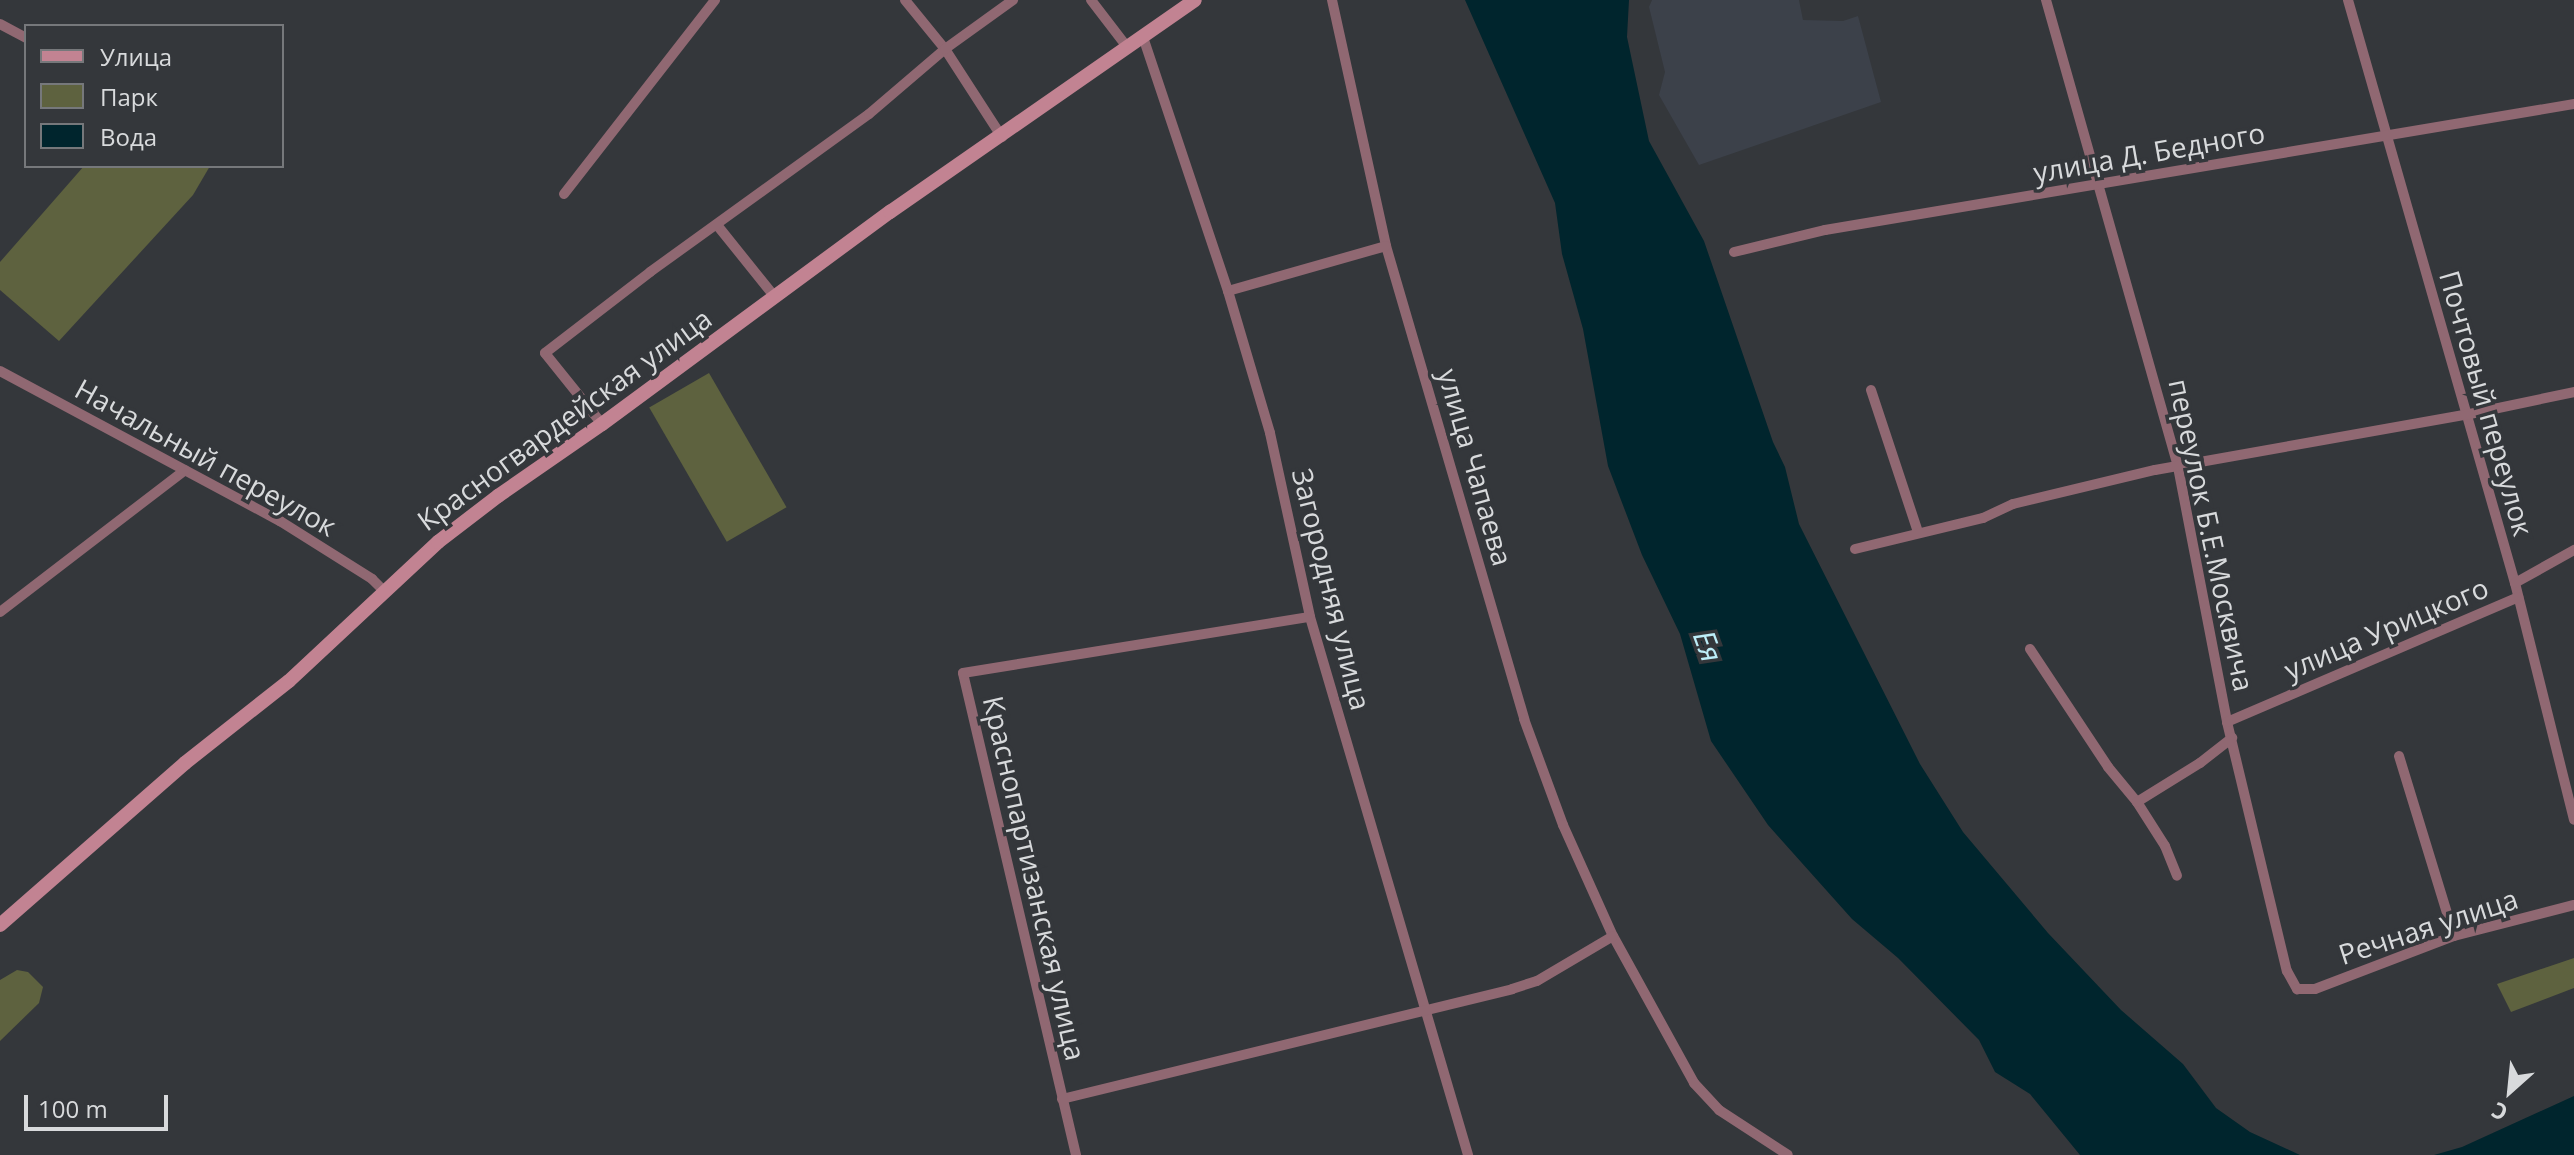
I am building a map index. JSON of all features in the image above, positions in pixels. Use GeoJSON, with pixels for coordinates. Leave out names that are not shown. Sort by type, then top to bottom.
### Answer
{"type":"FeatureCollection","features":[{"type":"Feature","properties":{"kind":"street"},"geometry":{"type":"LineString","coordinates":[[564,194],[715,0]]}},
{"type":"Feature","properties":{"kind":"street"},"geometry":{"type":"LineString","coordinates":[[905,0],[945,49],[1002,137]]}},
{"type":"Feature","properties":{"kind":"street"},"geometry":{"type":"LineString","coordinates":[[602,424],[545,353],[869,114],[945,49],[1013,0]]}},
{"type":"Feature","properties":{"kind":"street"},"geometry":{"type":"LineString","coordinates":[[1091,0],[1127,47]]}},
{"type":"Feature","properties":{"kind":"street","name":"Красногвардейская улица"},"geometry":{"type":"LineString","coordinates":[[0,925],[185,763],[289,681],[384,591],[498,496],[602,424],[774,296],[1195,0]]}},
{"type":"Feature","properties":{"kind":"street","name":"улица Чапаева"},"geometry":{"type":"LineString","coordinates":[[1332,0],[1386,246],[1524,719],[1563,825],[1613,936],[1694,1083],[1719,1110],[1788,1155]]}},
{"type":"Feature","properties":{"kind":"street","name":"переулок Б.Е.Москвича"},"geometry":{"type":"LineString","coordinates":[[2046,0],[2178,467],[2227,722],[2287,971],[2297,989]]}},
{"type":"Feature","properties":{"kind":"street","name":"Почтовый переулок"},"geometry":{"type":"LineString","coordinates":[[2348,0],[2515,583],[2574,820]]}},
{"type":"Feature","properties":{"kind":"street"},"geometry":{"type":"LineString","coordinates":[[0,24],[24,37]]}},
{"type":"Feature","properties":{"kind":"street","name":"Загородняя улица"},"geometry":{"type":"LineString","coordinates":[[1143,37],[1228,291],[1270,433],[1310,617],[1468,1155]]}},
{"type":"Feature","properties":{"kind":"street","name":"улица Д. Бедного"},"geometry":{"type":"LineString","coordinates":[[1734,252],[1825,230],[2574,104]]}},
{"type":"Feature","properties":{"kind":"street"},"geometry":{"type":"LineString","coordinates":[[717,225],[774,296]]}},
{"type":"Feature","properties":{"kind":"street"},"geometry":{"type":"LineString","coordinates":[[1228,291],[1386,246]]}},
{"type":"Feature","properties":{"kind":"street","name":"Начальный переулок"},"geometry":{"type":"LineString","coordinates":[[0,371],[280,521],[372,579],[384,591]]}},
{"type":"Feature","properties":{"kind":"street"},"geometry":{"type":"LineString","coordinates":[[1871,390],[1918,532]]}},
{"type":"Feature","properties":{"kind":"street"},"geometry":{"type":"LineString","coordinates":[[1855,549],[1983,518],[2013,504],[2178,467],[2574,392]]}},
{"type":"Feature","properties":{"kind":"street"},"geometry":{"type":"LineString","coordinates":[[0,612],[185,470]]}},
{"type":"Feature","properties":{"kind":"street","name":"улица Урицкого"},"geometry":{"type":"LineString","coordinates":[[2515,583],[2574,550]]}},
{"type":"Feature","properties":{"kind":"street","name":"улица Урицкого"},"geometry":{"type":"LineString","coordinates":[[2227,722],[2518,597]]}},
{"type":"Feature","properties":{"kind":"street","name":"Краснопартизанская улица"},"geometry":{"type":"LineString","coordinates":[[1076,1155],[963,673],[1310,617]]}},
{"type":"Feature","properties":{"kind":"street"},"geometry":{"type":"LineString","coordinates":[[2030,649],[2108,767],[2137,802],[2165,846],[2177,876]]}},
{"type":"Feature","properties":{"kind":"street"},"geometry":{"type":"LineString","coordinates":[[2137,802],[2200,763],[2232,738]]}},
{"type":"Feature","properties":{"kind":"street"},"geometry":{"type":"LineString","coordinates":[[2399,756],[2454,936]]}},
{"type":"Feature","properties":{"kind":"street","name":"Речная улица"},"geometry":{"type":"LineString","coordinates":[[2297,989],[2315,989],[2454,936],[2574,905]]}},
{"type":"Feature","properties":{"kind":"street"},"geometry":{"type":"LineString","coordinates":[[1062,1099],[1537,981],[1613,936]]}},
{"type":"Feature","properties":{"kind":"shaded area"},"geometry":{"type":"Polygon","coordinates":[[[1652,0],[1799,0],[1803,20],[1843,21],[1858,16],[1881,102],[1699,165],[1659,95],[1665,72],[1649,7],[1652,0]]]}},
{"type":"Feature","properties":{"kind":"green space"},"geometry":{"type":"Polygon","coordinates":[[[82,168],[209,168],[193,195],[59,341],[0,290],[0,262],[82,168]]]}},
{"type":"Feature","properties":{"kind":"green space"},"geometry":{"type":"Polygon","coordinates":[[[709,373],[786,507],[727,542],[649,408],[709,373]]]}},
{"type":"Feature","properties":{"kind":"green space"},"geometry":{"type":"Polygon","coordinates":[[[2574,958],[2574,988],[2511,1012],[2497,984],[2574,958]]]}},
{"type":"Feature","properties":{"kind":"green space"},"geometry":{"type":"Polygon","coordinates":[[[17,970],[28,972],[43,987],[39,1003],[0,1041],[0,980],[17,970]]]}},
{"type":"Feature","properties":{"kind":"water","name":"Ея"},"geometry":{"type":"Polygon","coordinates":[[[1465,0],[1629,0],[1627,37],[1649,141],[1704,241],[1773,442],[1785,467],[1799,524],[1920,764],[1963,832],[2048,933],[2121,1010],[2183,1064],[2216,1108],[2250,1132],[2300,1155],[2080,1155],[2030,1094],[1995,1072],[1979,1040],[1898,958],[1852,919],[1768,825],[1711,741],[1680,634],[1642,555],[1608,466],[1583,329],[1562,254],[1555,203],[1465,0]]]}},
{"type":"Feature","properties":{"kind":"water"},"geometry":{"type":"Polygon","coordinates":[[[2574,1096],[2574,1155],[2434,1155],[2462,1147],[2574,1096]]]}}]}
